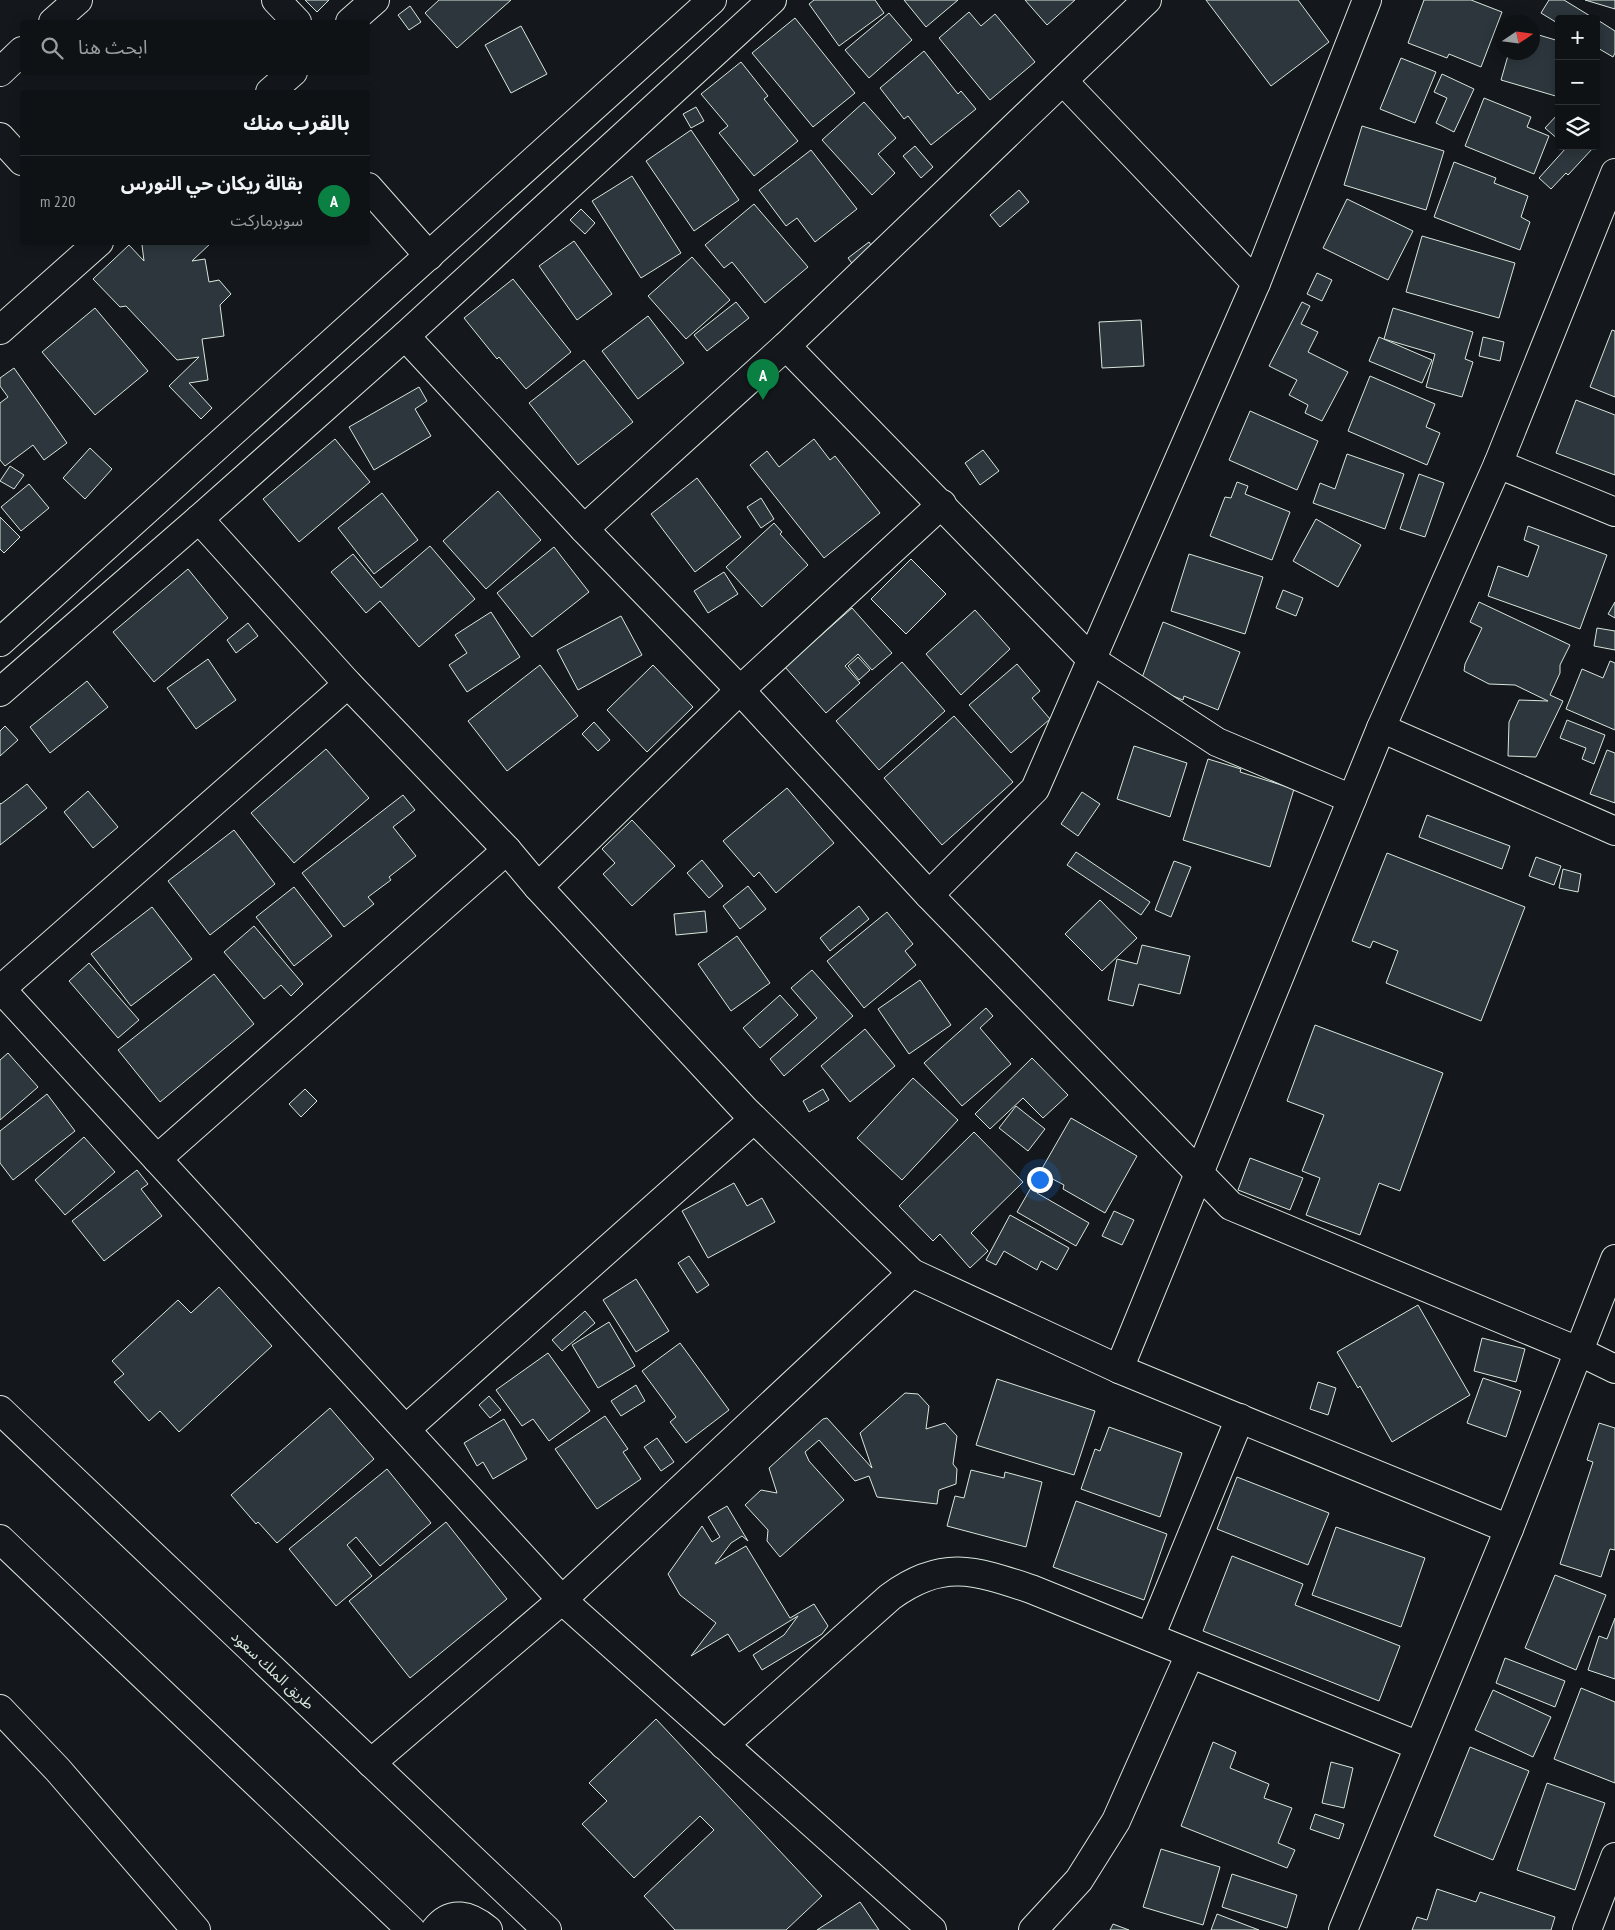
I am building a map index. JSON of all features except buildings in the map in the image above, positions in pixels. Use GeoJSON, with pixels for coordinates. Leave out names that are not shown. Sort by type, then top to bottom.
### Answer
{"type":"FeatureCollection","features":[{"type":"Feature","properties":{"kind":"street"},"geometry":{"type":"LineString","coordinates":[[55,20],[78,0]]}},
{"type":"Feature","properties":{"kind":"street"},"geometry":{"type":"LineString","coordinates":[[276,0],[295,20]]}},
{"type":"Feature","properties":{"kind":"street"},"geometry":{"type":"LineString","coordinates":[[352,20],[375,0]]}},
{"type":"Feature","properties":{"kind":"street"},"geometry":{"type":"LineString","coordinates":[[0,642],[712,0]]}},
{"type":"Feature","properties":{"kind":"street"},"geometry":{"type":"LineString","coordinates":[[0,692],[406,336],[772,0]]}},
{"type":"Feature","properties":{"kind":"street"},"geometry":{"type":"LineString","coordinates":[[584,529],[786,346],[1147,0]]}},
{"type":"Feature","properties":{"kind":"street"},"geometry":{"type":"LineString","coordinates":[[929,895],[1035,789],[1256,283],[1366,0]]}},
{"type":"Feature","properties":{"kind":"street"},"geometry":{"type":"LineString","coordinates":[[0,72],[20,53]]}},
{"type":"Feature","properties":{"kind":"street"},"geometry":{"type":"LineString","coordinates":[[1063,81],[1256,283]]}},
{"type":"Feature","properties":{"kind":"street"},"geometry":{"type":"LineString","coordinates":[[0,137],[20,159]]}},
{"type":"Feature","properties":{"kind":"street"},"geometry":{"type":"LineString","coordinates":[[1119,1369],[1381,728],[1498,464],[1615,173]]}},
{"type":"Feature","properties":{"kind":"street"},"geometry":{"type":"LineString","coordinates":[[370,189],[429,256]]}},
{"type":"Feature","properties":{"kind":"street"},"geometry":{"type":"LineString","coordinates":[[0,330],[97,245]]}},
{"type":"Feature","properties":{"kind":"street"},"geometry":{"type":"LineString","coordinates":[[406,336],[584,529],[740,690],[929,895],[1231,1206],[1615,1368]]}},
{"type":"Feature","properties":{"kind":"street"},"geometry":{"type":"LineString","coordinates":[[786,346],[1092,660],[1217,742],[1352,799]]}},
{"type":"Feature","properties":{"kind":"street"},"geometry":{"type":"LineString","coordinates":[[1498,464],[1615,512]]}},
{"type":"Feature","properties":{"kind":"street"},"geometry":{"type":"LineString","coordinates":[[538,887],[740,690],[942,504]]}},
{"type":"Feature","properties":{"kind":"street"},"geometry":{"type":"LineString","coordinates":[[199,519],[348,684],[508,850],[538,887],[754,1119],[912,1273],[1119,1369],[1509,1528]]}},
{"type":"Feature","properties":{"kind":"street"},"geometry":{"type":"LineString","coordinates":[[348,684],[0,989],[562,1600],[932,1930]]}},
{"type":"Feature","properties":{"kind":"street"},"geometry":{"type":"LineString","coordinates":[[1381,728],[1615,831]]}},
{"type":"Feature","properties":{"kind":"street"},"geometry":{"type":"LineString","coordinates":[[157,1159],[508,850]]}},
{"type":"Feature","properties":{"kind":"street"},"geometry":{"type":"LineString","coordinates":[[406,1429],[754,1119]]}},
{"type":"Feature","properties":{"kind":"street"},"geometry":{"type":"LineString","coordinates":[[1343,1930],[1509,1528],[1615,1259]]}},
{"type":"Feature","properties":{"kind":"street"},"geometry":{"type":"LineString","coordinates":[[371,1763],[562,1600],[912,1273]]}},
{"type":"Feature","properties":{"kind":"street","name":"طريق الملك سعود"},"geometry":{"type":"LineString","coordinates":[[0,1410],[547,1930]]}},
{"type":"Feature","properties":{"kind":"street"},"geometry":{"type":"LineString","coordinates":[[1150,1637],[1240,1418]]}},
{"type":"Feature","properties":{"kind":"street"},"geometry":{"type":"LineString","coordinates":[[0,1538],[411,1930]]}},
{"type":"Feature","properties":{"kind":"street"},"geometry":{"type":"LineString","coordinates":[[724,1745],[890,1597],[913,1582],[940,1572],[959,1571],[978,1572],[1031,1589],[1419,1746]]}},
{"type":"Feature","properties":{"kind":"street"},"geometry":{"type":"LineString","coordinates":[[1033,1930],[1079,1880],[1112,1829],[1142,1766],[1190,1654]]}},
{"type":"Feature","properties":{"kind":"street"},"geometry":{"type":"LineString","coordinates":[[0,1709],[58,1770],[196,1930]]}},
{"type":"Feature","properties":{"kind":"street"},"geometry":{"type":"LineString","coordinates":[[1587,1930],[1615,1857]]}},
{"type":"Feature","properties":{"kind":"street"},"geometry":{"type":"LineString","coordinates":[[435,1930],[452,1916],[467,1916],[488,1930]]}},
{"type":"Feature","properties":{"kind":"place","name":"بقالة ريكان حي النورس"},"geometry":{"type":"Point","coordinates":[763,400]}}]}
